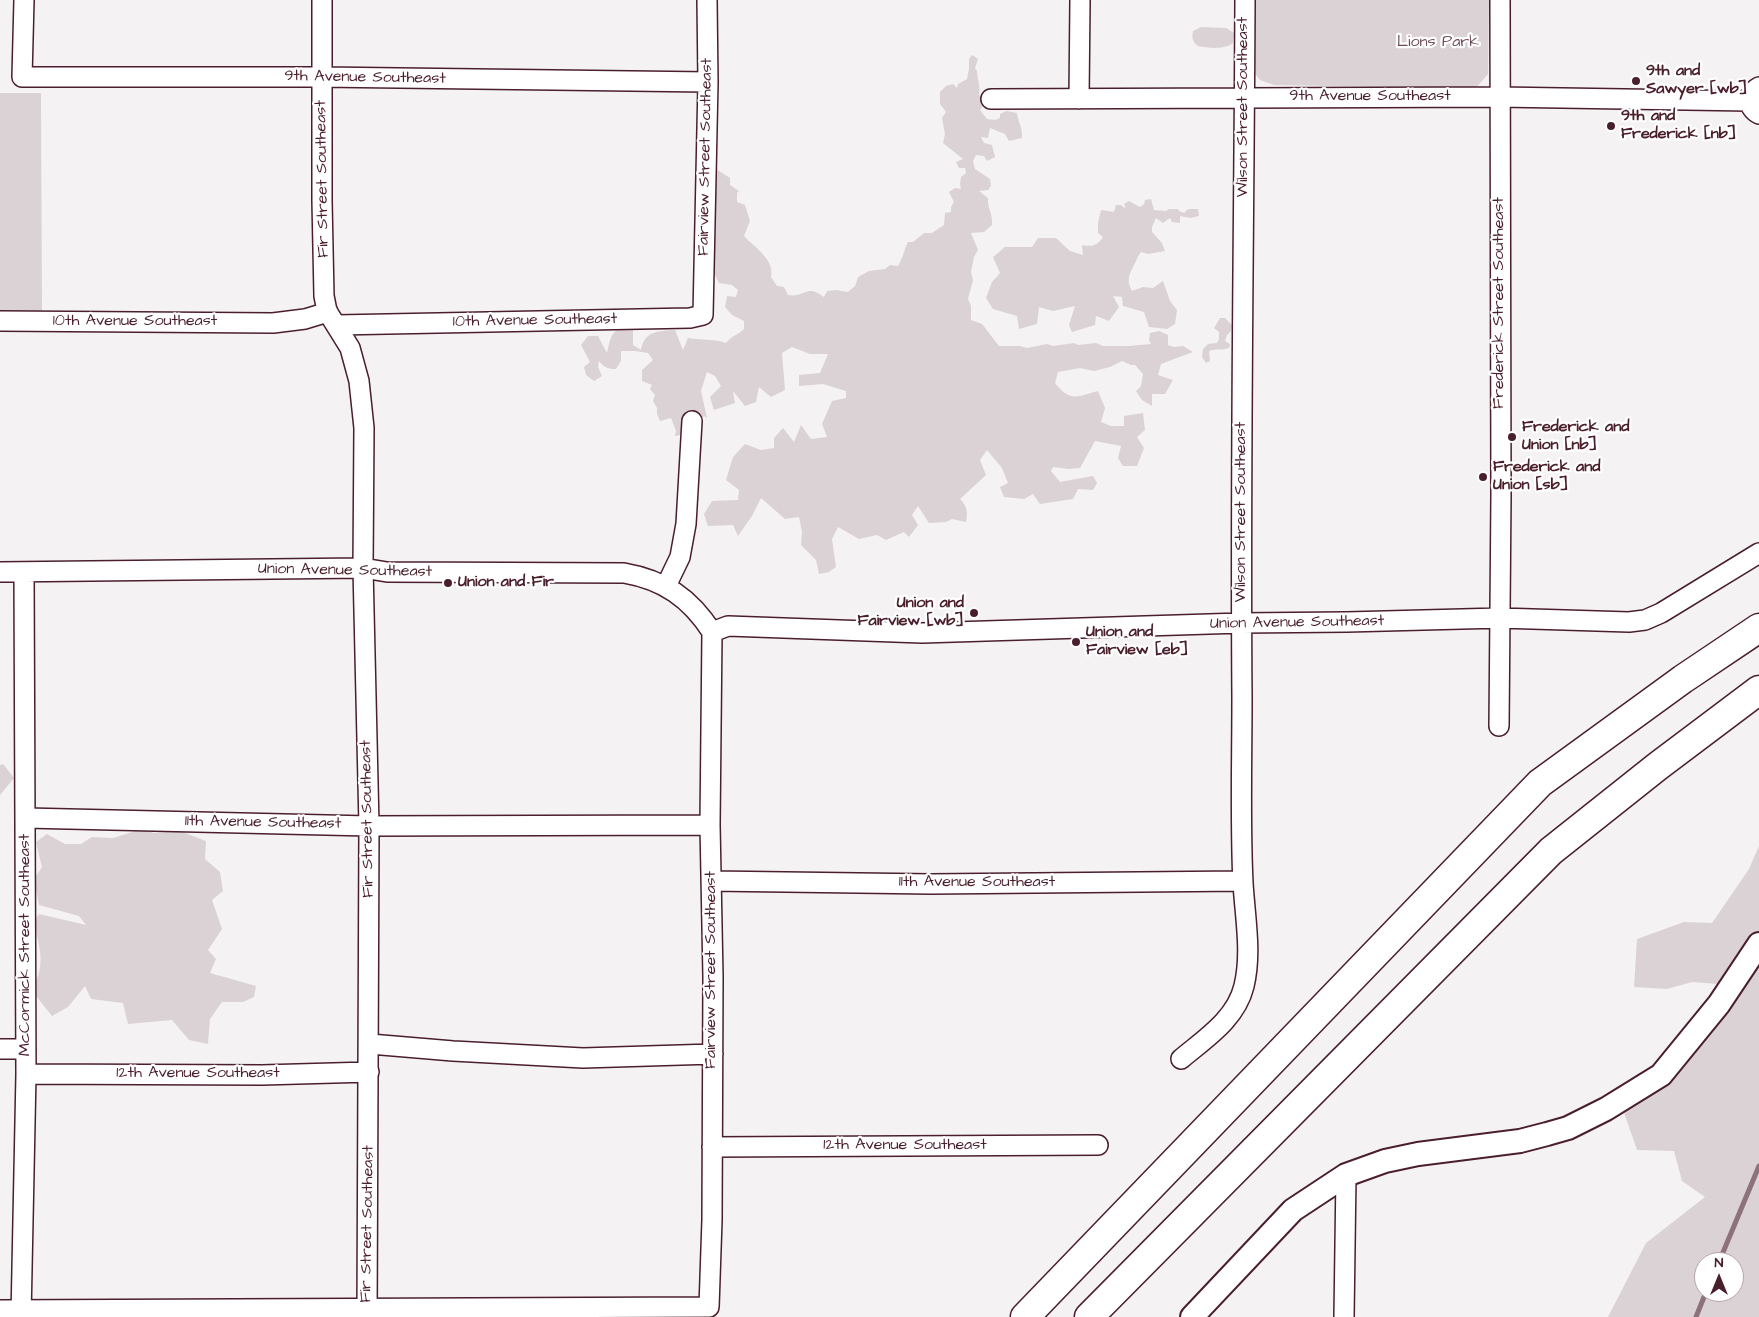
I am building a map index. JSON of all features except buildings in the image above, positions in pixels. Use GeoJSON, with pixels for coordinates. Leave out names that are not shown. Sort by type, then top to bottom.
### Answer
{"type":"FeatureCollection","features":[{"type":"Feature","properties":{"kind":"highway"},"geometry":{"type":"LineString","coordinates":[[1024,1317],[1540,783],[1683,679],[1759,628]]}},
{"type":"Feature","properties":{"kind":"highway"},"geometry":{"type":"LineString","coordinates":[[1089,1317],[1551,851],[1658,766],[1759,690]]}},
{"type":"Feature","properties":{"kind":"street","name":"9th Avenue Southeast"},"geometry":{"type":"LineString","coordinates":[[24,0],[22,77],[322,77],[708,82]]}},
{"type":"Feature","properties":{"kind":"street","name":"Fir Street Southeast"},"geometry":{"type":"LineString","coordinates":[[322,0],[324,296],[332,318],[350,348],[359,381],[364,428],[363,568],[369,826],[370,1044],[367,1313]]}},
{"type":"Feature","properties":{"kind":"street","name":"Fairview Street Southeast"},"geometry":{"type":"LineString","coordinates":[[703,315],[708,82],[707,0]]}},
{"type":"Feature","properties":{"kind":"street"},"geometry":{"type":"LineString","coordinates":[[1079,99],[1080,0]]}},
{"type":"Feature","properties":{"kind":"street","name":"Wilson Street Southeast"},"geometry":{"type":"LineString","coordinates":[[1181,1059],[1222,1023],[1236,1007],[1241,996],[1247,970],[1248,952],[1243,881],[1241,623],[1245,0]]}},
{"type":"Feature","properties":{"kind":"street","name":"Frederick Street Southeast"},"geometry":{"type":"LineString","coordinates":[[1499,726],[1500,0]]}},
{"type":"Feature","properties":{"kind":"street","name":"9th Avenue Southeast"},"geometry":{"type":"LineString","coordinates":[[991,99],[1499,96],[1756,101]]}},
{"type":"Feature","properties":{"kind":"street","name":"10th Avenue Southeast"},"geometry":{"type":"LineString","coordinates":[[0,321],[273,323],[332,318],[366,325],[690,318],[703,315]]}},
{"type":"Feature","properties":{"kind":"street"},"geometry":{"type":"LineString","coordinates":[[666,586],[680,557],[686,524],[692,421]]}},
{"type":"Feature","properties":{"kind":"street","name":"Union Avenue Southeast"},"geometry":{"type":"LineString","coordinates":[[0,572],[363,568],[387,572],[624,573],[653,580],[678,593],[703,618],[712,632],[728,626],[922,633],[1241,623],[1500,618],[1629,622],[1645,620],[1661,613],[1759,553]]}},
{"type":"Feature","properties":{"kind":"street","name":"McCormick Street Southeast"},"geometry":{"type":"LineString","coordinates":[[21,1314],[26,1074],[24,573]]}},
{"type":"Feature","properties":{"kind":"street","name":"Fairview Street Southeast"},"geometry":{"type":"LineString","coordinates":[[367,1313],[709,1307],[712,1220],[712,880],[710,826],[712,632]]}},
{"type":"Feature","properties":{"kind":"street","name":"11th Avenue Southeast"},"geometry":{"type":"LineString","coordinates":[[26,818],[369,826],[710,826]]}},
{"type":"Feature","properties":{"kind":"street","name":"11th Avenue Southeast"},"geometry":{"type":"LineString","coordinates":[[712,880],[931,884],[1243,881]]}},
{"type":"Feature","properties":{"kind":"street"},"geometry":{"type":"LineString","coordinates":[[1192,1317],[1293,1210],[1346,1175],[1385,1161],[1418,1154],[1520,1141],[1568,1128],[1606,1109],[1661,1076],[1719,1004],[1759,944]]}},
{"type":"Feature","properties":{"kind":"street"},"geometry":{"type":"LineString","coordinates":[[370,1044],[453,1051],[583,1058],[712,1054]]}},
{"type":"Feature","properties":{"kind":"street"},"geometry":{"type":"LineString","coordinates":[[0,1049],[26,1049]]}},
{"type":"Feature","properties":{"kind":"street","name":"12th Avenue Southeast"},"geometry":{"type":"LineString","coordinates":[[26,1074],[262,1075],[369,1072]]}},
{"type":"Feature","properties":{"kind":"street","name":"12th Avenue Southeast"},"geometry":{"type":"LineString","coordinates":[[712,1147],[1098,1145]]}},
{"type":"Feature","properties":{"kind":"street"},"geometry":{"type":"LineString","coordinates":[[1344,1317],[1346,1175]]}},
{"type":"Feature","properties":{"kind":"street"},"geometry":{"type":"LineString","coordinates":[[0,1310],[21,1314],[367,1313]]}},
{"type":"Feature","properties":{"kind":"green space","name":"Lions Park"},"geometry":{"type":"Polygon","coordinates":[[[1253,0],[1489,0],[1488,74],[1476,88],[1431,87],[1431,89],[1401,89],[1400,87],[1274,85],[1260,80],[1253,71],[1253,0]]]}},
{"type":"Feature","properties":{"kind":"green space"},"geometry":{"type":"Polygon","coordinates":[[[1201,27],[1226,28],[1234,33],[1233,43],[1221,48],[1198,46],[1193,39],[1193,31],[1201,27]]]}},
{"type":"Feature","properties":{"kind":"green space"},"geometry":{"type":"Polygon","coordinates":[[[972,55],[978,59],[975,68],[977,71],[979,95],[984,104],[980,110],[987,119],[995,120],[1000,118],[1000,114],[1006,111],[1017,113],[1022,138],[1009,141],[1005,134],[990,128],[988,138],[981,137],[984,143],[992,145],[995,157],[987,161],[984,156],[976,155],[973,161],[975,169],[990,179],[991,186],[988,190],[979,191],[988,198],[992,225],[984,232],[971,233],[978,250],[974,257],[971,272],[973,280],[968,299],[971,306],[971,320],[982,324],[999,346],[1027,348],[1047,344],[1053,346],[1074,343],[1078,345],[1096,343],[1103,346],[1151,344],[1149,340],[1150,333],[1159,331],[1168,335],[1168,345],[1174,347],[1183,346],[1193,352],[1161,364],[1158,375],[1173,380],[1165,394],[1152,394],[1152,406],[1142,400],[1136,391],[1141,386],[1143,374],[1135,365],[1122,361],[1110,367],[1094,371],[1080,368],[1058,372],[1055,383],[1069,395],[1079,396],[1098,391],[1105,408],[1101,422],[1111,426],[1124,426],[1124,416],[1143,413],[1145,430],[1137,437],[1144,448],[1137,466],[1123,466],[1118,458],[1121,446],[1095,441],[1080,468],[1053,467],[1051,471],[1060,482],[1093,476],[1097,483],[1093,490],[1078,489],[1073,499],[1040,504],[1033,494],[1024,499],[1004,497],[1000,487],[1008,483],[1002,468],[987,450],[980,460],[986,475],[960,499],[966,509],[966,522],[952,519],[946,522],[929,523],[918,506],[912,515],[918,525],[909,537],[904,532],[886,540],[877,535],[859,539],[838,527],[832,539],[836,567],[829,572],[819,574],[816,560],[801,545],[802,532],[799,517],[785,519],[761,498],[752,516],[738,536],[733,525],[708,526],[704,514],[712,501],[738,500],[739,490],[726,480],[733,457],[745,444],[761,450],[774,448],[774,438],[783,428],[794,442],[801,425],[811,439],[827,437],[822,424],[832,401],[846,398],[846,391],[823,384],[799,386],[799,375],[820,373],[828,354],[810,354],[792,347],[782,353],[785,390],[771,397],[759,387],[756,402],[745,406],[733,391],[735,403],[714,410],[710,397],[721,386],[715,376],[707,372],[701,391],[707,418],[704,416],[681,435],[675,436],[676,431],[671,418],[660,421],[653,401],[655,395],[650,389],[652,385],[642,381],[642,370],[653,360],[648,353],[621,351],[621,361],[616,369],[610,369],[599,361],[598,367],[602,376],[594,381],[586,375],[584,367],[590,362],[581,345],[588,336],[598,336],[607,353],[611,337],[614,333],[621,328],[633,326],[633,345],[641,350],[645,339],[653,333],[675,330],[683,350],[688,338],[726,343],[744,329],[744,321],[732,315],[725,307],[727,296],[736,297],[738,290],[732,285],[719,283],[702,250],[716,235],[709,228],[710,221],[715,217],[710,197],[716,191],[712,173],[716,169],[730,178],[730,185],[739,191],[737,193],[737,202],[745,205],[750,221],[744,236],[767,259],[770,265],[771,277],[777,286],[784,287],[788,295],[798,295],[813,291],[824,297],[827,291],[848,292],[855,286],[858,277],[869,271],[885,269],[890,265],[898,266],[908,242],[913,242],[924,233],[932,233],[944,225],[945,213],[951,212],[954,202],[949,192],[955,188],[961,189],[961,177],[966,173],[965,168],[959,168],[956,162],[963,159],[943,143],[945,134],[942,118],[946,112],[940,104],[940,92],[946,86],[953,84],[957,88],[958,84],[967,79],[969,59],[972,55]]]}},
{"type":"Feature","properties":{"kind":"green space"},"geometry":{"type":"Polygon","coordinates":[[[0,93],[41,93],[42,313],[0,312],[0,93]]]}},
{"type":"Feature","properties":{"kind":"green space"},"geometry":{"type":"Polygon","coordinates":[[[1151,199],[1154,210],[1178,209],[1184,213],[1188,209],[1198,209],[1199,216],[1191,218],[1180,216],[1180,223],[1172,222],[1170,218],[1163,223],[1156,218],[1152,232],[1162,243],[1165,251],[1148,254],[1141,252],[1129,276],[1129,284],[1132,291],[1143,287],[1153,288],[1163,281],[1170,301],[1177,310],[1175,324],[1167,329],[1149,327],[1144,312],[1123,306],[1122,297],[1113,296],[1119,307],[1109,321],[1096,316],[1095,325],[1072,332],[1069,325],[1075,306],[1053,311],[1039,307],[1037,324],[1019,329],[1017,316],[993,309],[986,298],[992,282],[1000,273],[993,257],[1005,247],[1032,247],[1038,238],[1056,238],[1070,251],[1083,255],[1082,245],[1094,245],[1103,237],[1098,233],[1101,210],[1114,212],[1116,205],[1121,205],[1126,209],[1124,204],[1129,201],[1140,207],[1144,204],[1145,200],[1151,199]]]}},
{"type":"Feature","properties":{"kind":"green space"},"geometry":{"type":"Polygon","coordinates":[[[1220,318],[1225,318],[1232,325],[1225,341],[1230,344],[1229,348],[1209,351],[1210,361],[1206,363],[1202,357],[1203,349],[1208,344],[1217,343],[1219,332],[1214,328],[1220,318]]]}},
{"type":"Feature","properties":{"kind":"green space"},"geometry":{"type":"Polygon","coordinates":[[[3,764],[14,778],[0,795],[0,765],[3,764]]]}},
{"type":"Feature","properties":{"kind":"green space"},"geometry":{"type":"Polygon","coordinates":[[[142,829],[154,833],[180,831],[206,841],[205,859],[220,872],[223,891],[212,900],[222,929],[208,950],[216,959],[210,973],[256,986],[254,997],[243,1002],[222,1002],[210,1019],[208,1044],[189,1040],[172,1020],[128,1024],[123,1003],[91,999],[85,986],[68,1007],[52,1016],[32,991],[40,964],[40,949],[34,921],[39,914],[86,925],[79,916],[39,905],[34,879],[42,867],[36,842],[47,834],[65,844],[81,844],[92,837],[113,838],[142,829]]]}},
{"type":"Feature","properties":{"kind":"green space"},"geometry":{"type":"Polygon","coordinates":[[[1759,846],[1759,1317],[1608,1317],[1646,1243],[1705,1197],[1682,1181],[1674,1151],[1637,1150],[1620,1101],[1661,1075],[1731,985],[1692,982],[1667,989],[1634,987],[1637,939],[1684,922],[1712,923],[1749,869],[1759,846]]]}},
{"type":"Feature","properties":{"kind":"waterway"},"geometry":{"type":"LineString","coordinates":[[1723,1252],[1759,1166]]}},
{"type":"Feature","properties":{"kind":"waterway"},"geometry":{"type":"LineString","coordinates":[[1696,1317],[1702,1302]]}},
{"type":"Feature","properties":{"kind":"place","name":"9th and Sawyer [wb]"},"geometry":{"type":"Point","coordinates":[1636,81]}},
{"type":"Feature","properties":{"kind":"place","name":"9th and Frederick [nb]"},"geometry":{"type":"Point","coordinates":[1611,126]}},
{"type":"Feature","properties":{"kind":"place","name":"Frederick and Union [nb]"},"geometry":{"type":"Point","coordinates":[1512,437]}},
{"type":"Feature","properties":{"kind":"place","name":"Frederick and Union [sb]"},"geometry":{"type":"Point","coordinates":[1483,477]}},
{"type":"Feature","properties":{"kind":"place","name":"Union and Fir"},"geometry":{"type":"Point","coordinates":[448,583]}},
{"type":"Feature","properties":{"kind":"place","name":"Union and Fairview [wb]"},"geometry":{"type":"Point","coordinates":[974,613]}},
{"type":"Feature","properties":{"kind":"place","name":"Union and Fairview [eb]"},"geometry":{"type":"Point","coordinates":[1076,642]}}]}
